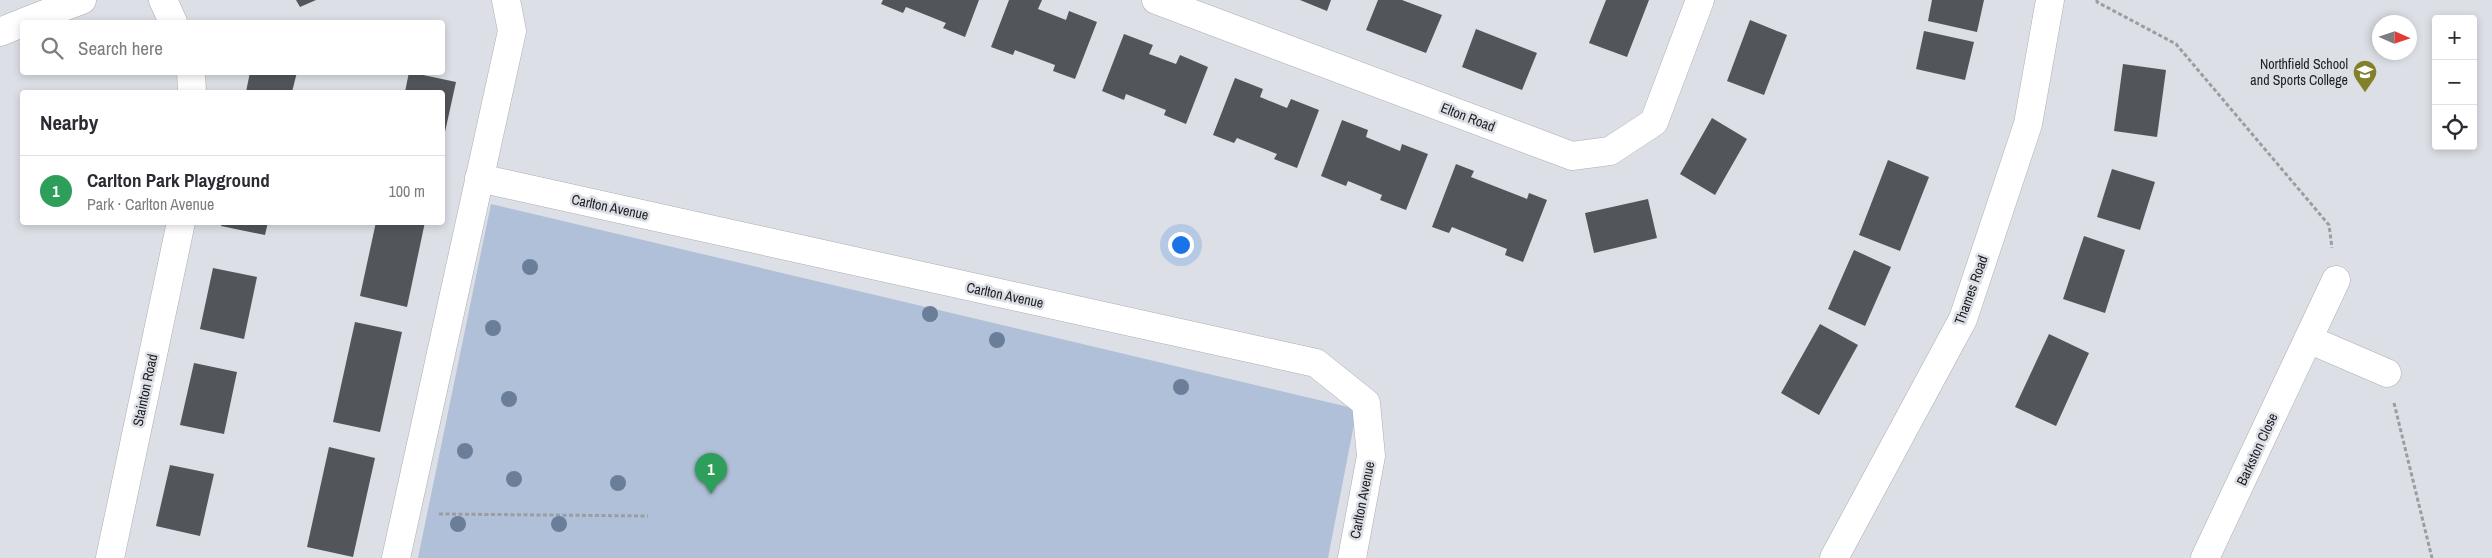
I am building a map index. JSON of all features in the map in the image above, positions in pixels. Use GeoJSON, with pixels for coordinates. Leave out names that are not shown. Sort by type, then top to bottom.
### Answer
{"type":"FeatureCollection","features":[{"type":"Feature","properties":{"kind":"street"},"geometry":{"type":"LineString","coordinates":[[31,20],[82,0]]}},
{"type":"Feature","properties":{"kind":"street"},"geometry":{"type":"LineString","coordinates":[[163,0],[172,20]]}},
{"type":"Feature","properties":{"kind":"street"},"geometry":{"type":"LineString","coordinates":[[396,558],[512,31],[506,0]]}},
{"type":"Feature","properties":{"kind":"street","name":"Elton Road"},"geometry":{"type":"LineString","coordinates":[[1156,0],[1572,156],[1610,151],[1654,122],[1700,0]]}},
{"type":"Feature","properties":{"kind":"street","name":"Thames Road"},"geometry":{"type":"LineString","coordinates":[[1834,558],[1963,318],[2028,124],[2050,0]]}},
{"type":"Feature","properties":{"kind":"street"},"geometry":{"type":"LineString","coordinates":[[0,32],[20,24]]}},
{"type":"Feature","properties":{"kind":"street"},"geometry":{"type":"LineString","coordinates":[[191,75],[192,90]]}},
{"type":"Feature","properties":{"kind":"street","name":"Carlton Avenue"},"geometry":{"type":"LineString","coordinates":[[479,178],[1316,363],[1366,403],[1371,456],[1352,558]]}},
{"type":"Feature","properties":{"kind":"street","name":"Stainton Road"},"geometry":{"type":"LineString","coordinates":[[110,558],[180,225]]}},
{"type":"Feature","properties":{"kind":"street","name":"Barkston Close"},"geometry":{"type":"LineString","coordinates":[[2205,558],[2336,280]]}},
{"type":"Feature","properties":{"kind":"street"},"geometry":{"type":"LineString","coordinates":[[2308,339],[2386,373]]}},
{"type":"Feature","properties":{"kind":"path"},"geometry":{"type":"LineString","coordinates":[[2097,0],[2097,2],[2176,44],[2330,225],[2336,280]]}},
{"type":"Feature","properties":{"kind":"path"},"geometry":{"type":"LineString","coordinates":[[2386,373],[2432,558]]}},
{"type":"Feature","properties":{"kind":"path"},"geometry":{"type":"LineString","coordinates":[[406,513],[648,516]]}},
{"type":"Feature","properties":{"kind":"shaded area"},"geometry":{"type":"Polygon","coordinates":[[[491,204],[1357,409],[1328,558],[418,558],[491,204]]]}},
{"type":"Feature","properties":{"kind":"building"},"geometry":{"type":"Polygon","coordinates":[[[296,0],[316,0],[300,7],[296,0]]]}},
{"type":"Feature","properties":{"kind":"building"},"geometry":{"type":"Polygon","coordinates":[[[883,0],[979,0],[965,37],[943,28],[946,23],[906,7],[903,13],[881,4],[883,0]]]}},
{"type":"Feature","properties":{"kind":"building"},"geometry":{"type":"Polygon","coordinates":[[[1009,0],[1042,0],[1038,9],[1066,20],[1069,11],[1097,22],[1075,79],[1053,71],[1055,65],[1015,50],[1013,55],[991,47],[1009,0]]]}},
{"type":"Feature","properties":{"kind":"building"},"geometry":{"type":"Polygon","coordinates":[[[1300,0],[1331,0],[1327,11],[1300,0]]]}},
{"type":"Feature","properties":{"kind":"building"},"geometry":{"type":"Polygon","coordinates":[[[1378,0],[1402,0],[1442,15],[1426,53],[1366,30],[1378,0]]]}},
{"type":"Feature","properties":{"kind":"building"},"geometry":{"type":"Polygon","coordinates":[[[1606,0],[1649,0],[1627,57],[1589,43],[1606,0]]]}},
{"type":"Feature","properties":{"kind":"building"},"geometry":{"type":"Polygon","coordinates":[[[1932,0],[1984,0],[1977,32],[1928,21],[1932,0]]]}},
{"type":"Feature","properties":{"kind":"building"},"geometry":{"type":"Polygon","coordinates":[[[1750,20],[1787,35],[1764,95],[1727,81],[1750,20]]]}},
{"type":"Feature","properties":{"kind":"building"},"geometry":{"type":"Polygon","coordinates":[[[1476,29],[1537,53],[1522,90],[1462,67],[1476,29]]]}},
{"type":"Feature","properties":{"kind":"building"},"geometry":{"type":"Polygon","coordinates":[[[1924,31],[1974,42],[1965,80],[1916,69],[1924,31]]]}},
{"type":"Feature","properties":{"kind":"building"},"geometry":{"type":"Polygon","coordinates":[[[1124,34],[1153,45],[1149,54],[1176,64],[1180,55],[1208,67],[1186,124],[1164,115],[1166,110],[1126,94],[1124,100],[1102,91],[1124,34]]]}},
{"type":"Feature","properties":{"kind":"building"},"geometry":{"type":"Polygon","coordinates":[[[2123,64],[2166,70],[2157,137],[2114,131],[2123,64]]]}},
{"type":"Feature","properties":{"kind":"building"},"geometry":{"type":"Polygon","coordinates":[[[249,75],[296,75],[292,90],[246,90],[249,75]]]}},
{"type":"Feature","properties":{"kind":"building"},"geometry":{"type":"Polygon","coordinates":[[[408,75],[423,75],[456,82],[445,132],[445,90],[405,90],[408,75]]]}},
{"type":"Feature","properties":{"kind":"building"},"geometry":{"type":"Polygon","coordinates":[[[1235,78],[1263,89],[1260,97],[1287,108],[1291,99],[1319,110],[1297,168],[1274,159],[1277,154],[1237,138],[1234,143],[1213,135],[1235,78]]]}},
{"type":"Feature","properties":{"kind":"building"},"geometry":{"type":"Polygon","coordinates":[[[1712,118],[1747,139],[1715,195],[1680,174],[1712,118]]]}},
{"type":"Feature","properties":{"kind":"building"},"geometry":{"type":"Polygon","coordinates":[[[1342,120],[1368,130],[1366,137],[1400,151],[1402,144],[1428,154],[1406,210],[1380,200],[1382,195],[1348,181],[1346,186],[1321,176],[1342,120]]]}},
{"type":"Feature","properties":{"kind":"building"},"geometry":{"type":"Polygon","coordinates":[[[1888,160],[1929,177],[1900,251],[1859,235],[1888,160]]]}},
{"type":"Feature","properties":{"kind":"building"},"geometry":{"type":"Polygon","coordinates":[[[1456,164],[1474,171],[1471,177],[1527,199],[1529,193],[1547,200],[1523,262],[1505,255],[1507,249],[1452,227],[1449,233],[1432,227],[1456,164]]]}},
{"type":"Feature","properties":{"kind":"building"},"geometry":{"type":"Polygon","coordinates":[[[2112,169],[2155,182],[2140,230],[2097,217],[2112,169]]]}},
{"type":"Feature","properties":{"kind":"building"},"geometry":{"type":"Polygon","coordinates":[[[1648,199],[1657,238],[1594,253],[1585,213],[1648,199]]]}},
{"type":"Feature","properties":{"kind":"building"},"geometry":{"type":"Polygon","coordinates":[[[221,225],[267,225],[265,235],[221,225]]]}},
{"type":"Feature","properties":{"kind":"building"},"geometry":{"type":"Polygon","coordinates":[[[375,225],[424,225],[407,307],[360,296],[375,225]]]}},
{"type":"Feature","properties":{"kind":"building"},"geometry":{"type":"Polygon","coordinates":[[[2084,236],[2125,250],[2105,313],[2063,299],[2084,236]]]}},
{"type":"Feature","properties":{"kind":"building"},"geometry":{"type":"Polygon","coordinates":[[[1854,250],[1891,267],[1865,326],[1828,309],[1854,250]]]}},
{"type":"Feature","properties":{"kind":"building"},"geometry":{"type":"Polygon","coordinates":[[[213,268],[257,277],[244,339],[200,329],[213,268]]]}},
{"type":"Feature","properties":{"kind":"building"},"geometry":{"type":"Polygon","coordinates":[[[355,322],[402,332],[380,432],[333,422],[355,322]]]}},
{"type":"Feature","properties":{"kind":"building"},"geometry":{"type":"Polygon","coordinates":[[[1820,324],[1858,345],[1819,415],[1781,393],[1820,324]]]}},
{"type":"Feature","properties":{"kind":"building"},"geometry":{"type":"Polygon","coordinates":[[[2049,334],[2089,353],[2056,426],[2015,407],[2049,334]]]}},
{"type":"Feature","properties":{"kind":"building"},"geometry":{"type":"Polygon","coordinates":[[[194,363],[237,372],[224,434],[180,425],[194,363]]]}},
{"type":"Feature","properties":{"kind":"building"},"geometry":{"type":"Polygon","coordinates":[[[329,447],[375,458],[353,557],[307,547],[329,447]]]}},
{"type":"Feature","properties":{"kind":"building"},"geometry":{"type":"Polygon","coordinates":[[[170,465],[214,474],[200,536],[156,526],[170,465]]]}},
{"type":"Feature","properties":{"kind":"place","name":"Northfield School and Sports College"},"geometry":{"type":"Point","coordinates":[2365,93]}},
{"type":"Feature","properties":{"kind":"place","name":"Carlton Park Playground"},"geometry":{"type":"Point","coordinates":[711,494]}}]}
